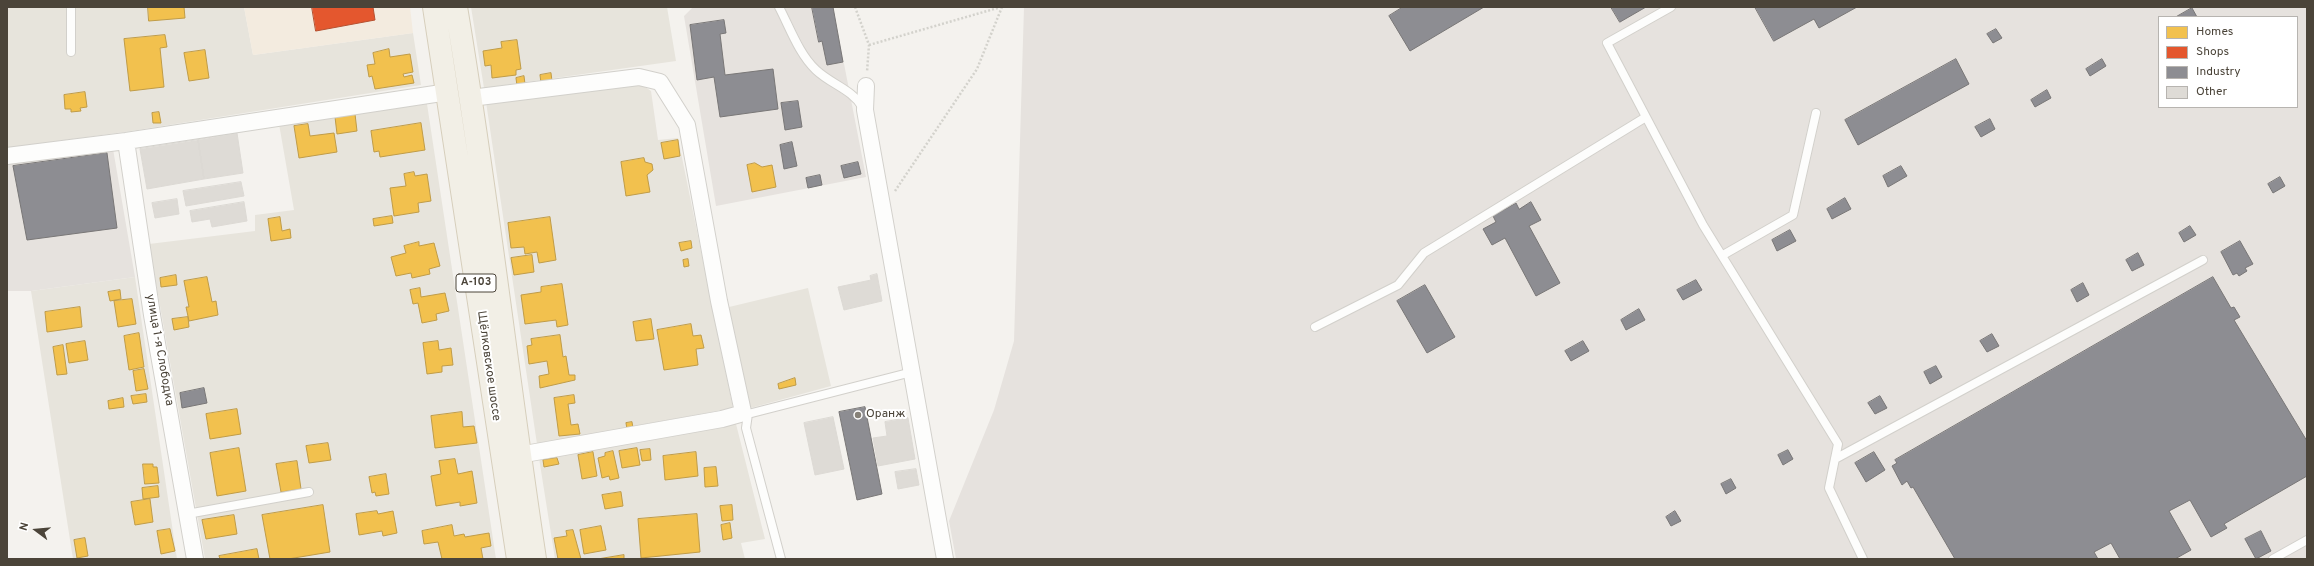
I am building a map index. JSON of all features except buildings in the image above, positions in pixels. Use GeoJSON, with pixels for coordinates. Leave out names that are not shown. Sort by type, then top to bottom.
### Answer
{"type":"FeatureCollection","features":[{"type":"Feature","properties":{"kind":"main road","name":"Щёлковское шоссе"},"geometry":{"type":"LineString","coordinates":[[434,7],[518,559]]}},
{"type":"Feature","properties":{"kind":"main road","name":"Щёлковское шоссе"},"geometry":{"type":"LineString","coordinates":[[456,7],[471,98],[519,455],[536,559]]}},
{"type":"Feature","properties":{"kind":"street"},"geometry":{"type":"LineString","coordinates":[[471,98],[639,77],[660,82],[687,125],[719,301],[743,412],[722,419],[519,455]]}},
{"type":"Feature","properties":{"kind":"street"},"geometry":{"type":"LineString","coordinates":[[866,86],[865,110],[945,559]]}},
{"type":"Feature","properties":{"kind":"street"},"geometry":{"type":"LineString","coordinates":[[7,156],[126,141],[448,92]]}},
{"type":"Feature","properties":{"kind":"street","name":"улица 1-я Слободка"},"geometry":{"type":"LineString","coordinates":[[126,141],[152,315],[195,559]]}},
{"type":"Feature","properties":{"kind":"lane"},"geometry":{"type":"LineString","coordinates":[[71,7],[71,52]]}},
{"type":"Feature","properties":{"kind":"lane"},"geometry":{"type":"LineString","coordinates":[[779,7],[805,58],[827,79],[850,91],[865,110]]}},
{"type":"Feature","properties":{"kind":"lane"},"geometry":{"type":"LineString","coordinates":[[1671,7],[1607,43],[1703,225],[1723,255],[1838,444],[1829,488],[1863,559]]}},
{"type":"Feature","properties":{"kind":"lane"},"geometry":{"type":"LineString","coordinates":[[1723,255],[1793,215],[1816,113]]}},
{"type":"Feature","properties":{"kind":"lane"},"geometry":{"type":"LineString","coordinates":[[1315,327],[1398,285],[1424,253],[1646,117]]}},
{"type":"Feature","properties":{"kind":"lane"},"geometry":{"type":"LineString","coordinates":[[1835,458],[2203,260]]}},
{"type":"Feature","properties":{"kind":"lane"},"geometry":{"type":"LineString","coordinates":[[781,559],[746,428],[748,414],[912,372]]}},
{"type":"Feature","properties":{"kind":"lane"},"geometry":{"type":"LineString","coordinates":[[187,514],[308,492]]}},
{"type":"Feature","properties":{"kind":"lane"},"geometry":{"type":"LineString","coordinates":[[2272,559],[2307,540]]}},
{"type":"Feature","properties":{"kind":"path"},"geometry":{"type":"LineString","coordinates":[[855,7],[869,45],[866,86]]}},
{"type":"Feature","properties":{"kind":"path"},"geometry":{"type":"LineString","coordinates":[[869,45],[1001,7]]}},
{"type":"Feature","properties":{"kind":"path"},"geometry":{"type":"LineString","coordinates":[[882,209],[978,68],[1001,7]]}},
{"type":"Feature","properties":{"kind":"shaded area"},"geometry":{"type":"Polygon","coordinates":[[[7,7],[244,7],[253,55],[413,33],[421,85],[131,131],[7,148],[7,7]]]}},
{"type":"Feature","properties":{"kind":"shaded area"},"geometry":{"type":"Polygon","coordinates":[[[244,7],[410,7],[413,33],[253,55],[244,7]]]}},
{"type":"Feature","properties":{"kind":"shaded area"},"geometry":{"type":"Polygon","coordinates":[[[471,7],[667,7],[676,61],[484,88],[471,7]]]}},
{"type":"Feature","properties":{"kind":"shaded area"},"geometry":{"type":"Polygon","coordinates":[[[693,7],[833,7],[866,177],[716,206],[684,16],[693,7]]]}},
{"type":"Feature","properties":{"kind":"shaded area"},"geometry":{"type":"Polygon","coordinates":[[[1024,7],[2307,7],[2307,559],[956,559],[949,521],[994,410],[1014,341],[1024,7]]]}},
{"type":"Feature","properties":{"kind":"shaded area"},"geometry":{"type":"Polygon","coordinates":[[[638,82],[651,91],[658,140],[678,138],[733,408],[537,444],[486,102],[638,82]]]}},
{"type":"Feature","properties":{"kind":"shaded area"},"geometry":{"type":"Polygon","coordinates":[[[427,104],[496,559],[205,559],[149,244],[255,231],[255,215],[294,210],[279,124],[427,104]]]}},
{"type":"Feature","properties":{"kind":"shaded area"},"geometry":{"type":"Polygon","coordinates":[[[113,149],[135,277],[31,291],[7,291],[7,163],[113,149]]]}},
{"type":"Feature","properties":{"kind":"shaded area"},"geometry":{"type":"Polygon","coordinates":[[[135,277],[177,559],[73,559],[31,291],[135,277]]]}},
{"type":"Feature","properties":{"kind":"shaded area"},"geometry":{"type":"Polygon","coordinates":[[[808,288],[831,386],[747,409],[725,308],[808,288]]]}},
{"type":"Feature","properties":{"kind":"shaded area"},"geometry":{"type":"Polygon","coordinates":[[[736,424],[765,539],[741,543],[745,559],[555,559],[539,458],[736,424]]]}},
{"type":"Feature","properties":{"kind":"place","name":"Оранж"},"geometry":{"type":"Point","coordinates":[858,415]}}]}
